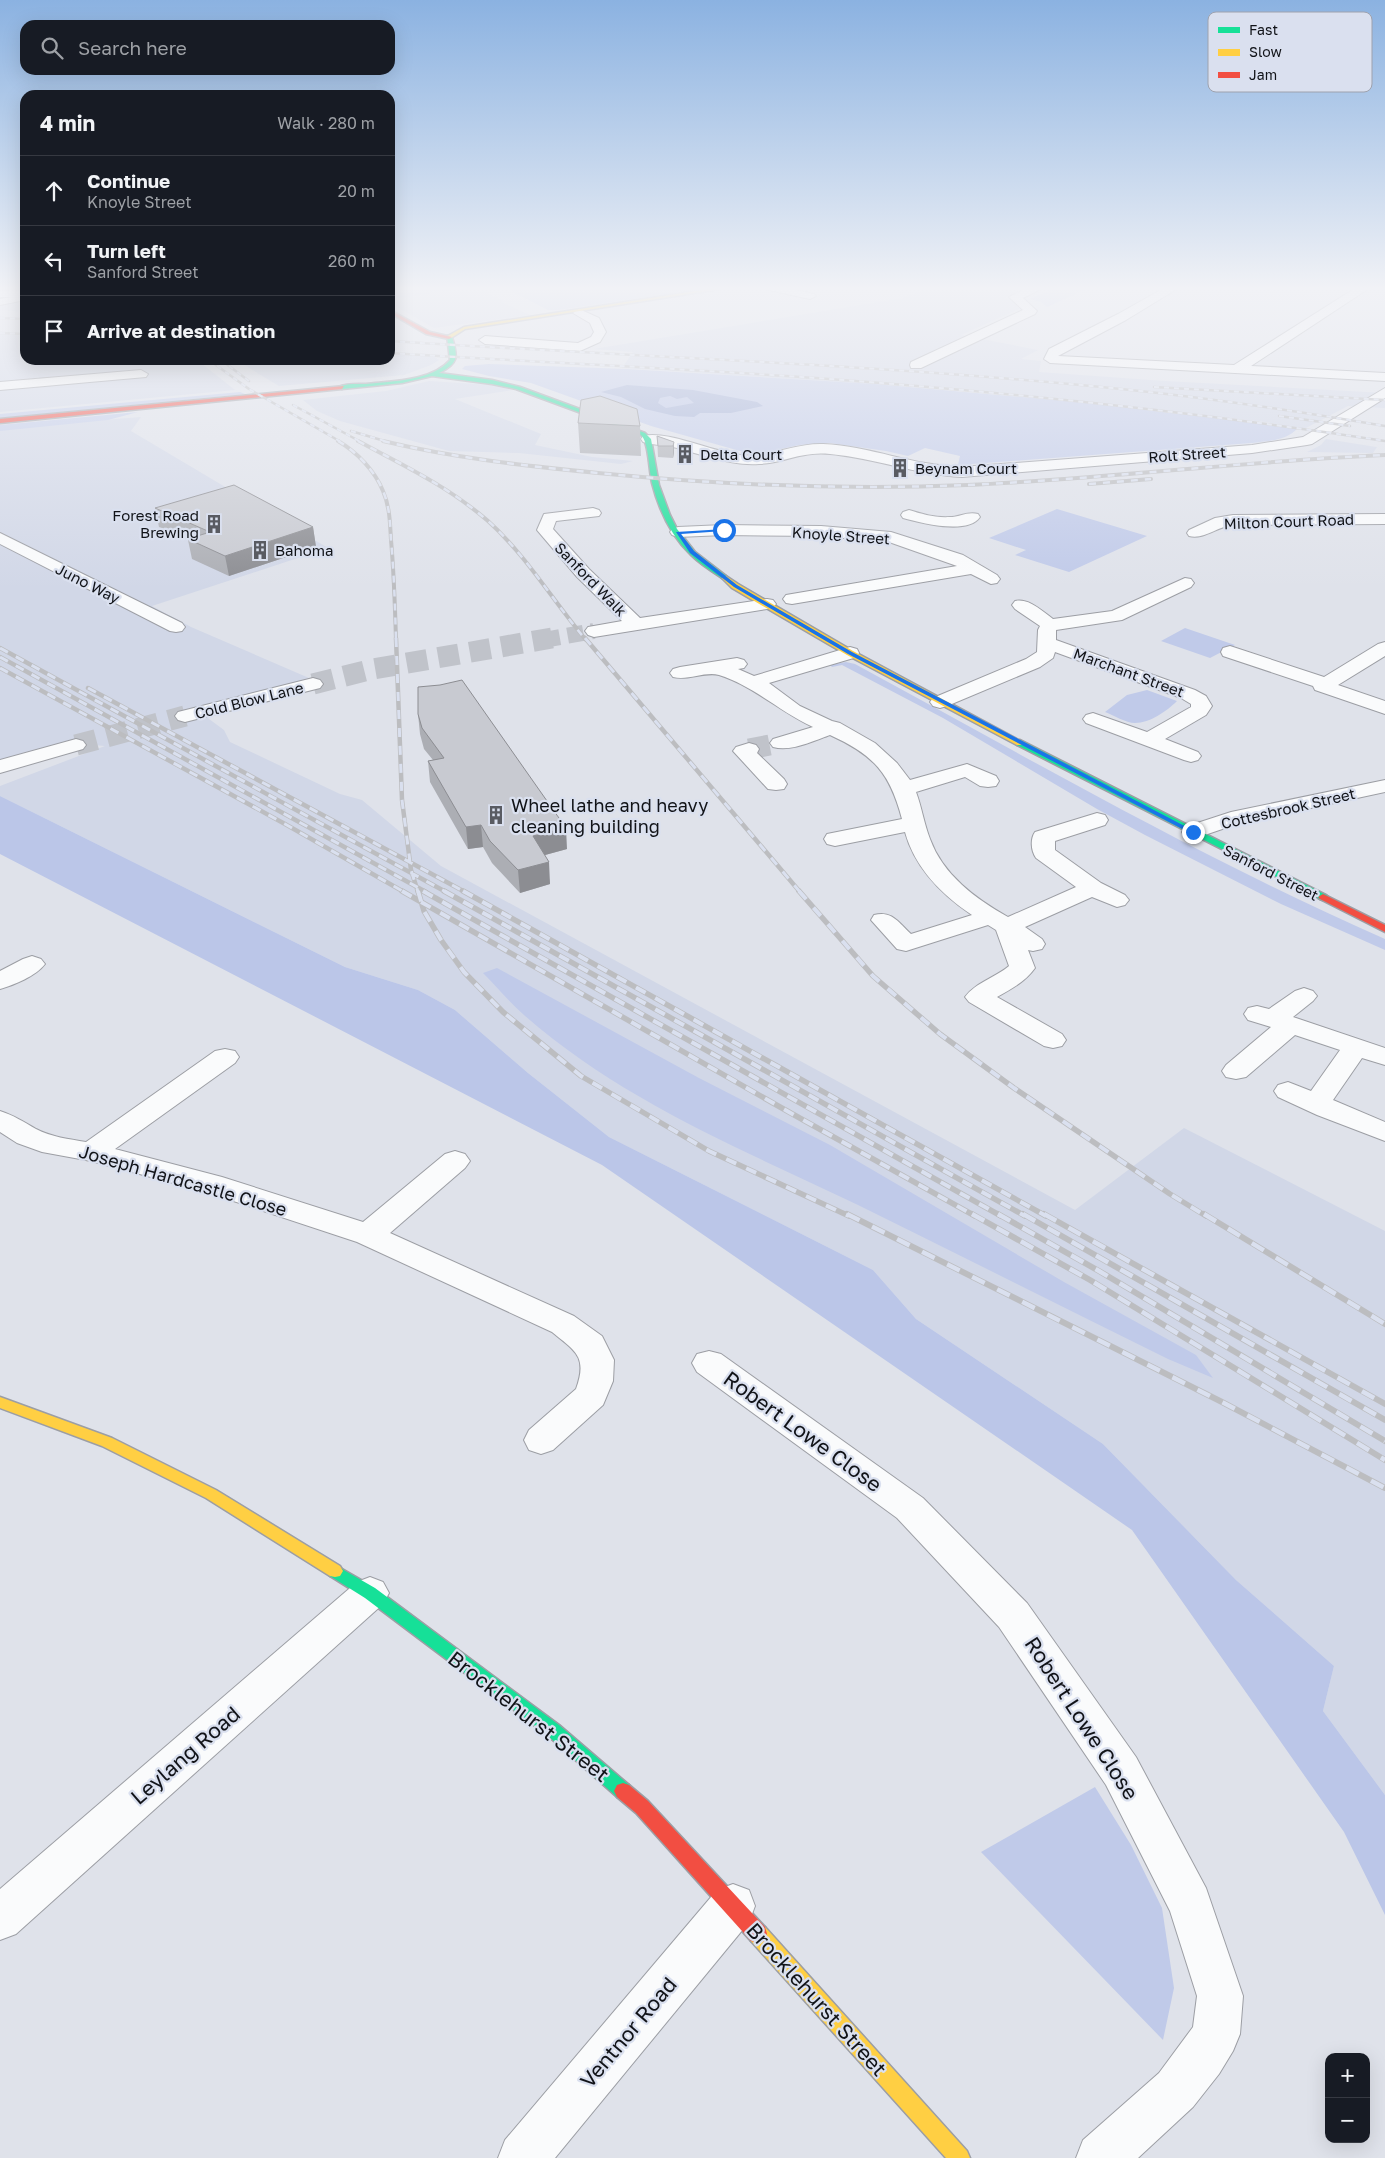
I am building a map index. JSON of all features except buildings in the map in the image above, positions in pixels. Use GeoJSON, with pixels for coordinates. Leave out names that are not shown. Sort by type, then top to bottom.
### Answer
{"type":"FeatureCollection","features":[{"type":"Feature","properties":{"kind":"main road"},"geometry":{"type":"LineString","coordinates":[[0,421],[344,388]]}},
{"type":"Feature","properties":{"kind":"main road"},"geometry":{"type":"LineString","coordinates":[[517,388],[637,432],[648,439]]}},
{"type":"Feature","properties":{"kind":"main road","name":"Sanford Street"},"geometry":{"type":"LineString","coordinates":[[648,439],[650,463],[655,484],[670,521],[692,552],[736,586],[850,653],[940,702],[1385,930]]}},
{"type":"Feature","properties":{"kind":"main road","name":"Brocklehurst Street"},"geometry":{"type":"LineString","coordinates":[[0,1402],[107,1442],[211,1494],[370,1593],[553,1730],[642,1807],[960,2158]]}},
{"type":"Feature","properties":{"kind":"street","name":"Rolt Street"},"geometry":{"type":"LineString","coordinates":[[648,439],[662,440],[735,459],[764,460],[802,449],[824,449],[862,454],[935,470],[968,471],[1246,450],[1294,444],[1309,440],[1385,392]]}},
{"type":"Feature","properties":{"kind":"street"},"geometry":{"type":"LineString","coordinates":[[1356,409],[1384,412]]}},
{"type":"Feature","properties":{"kind":"street","name":"Sanford Walk"},"geometry":{"type":"LineString","coordinates":[[593,513],[550,517],[545,530],[583,573],[636,625]]}},
{"type":"Feature","properties":{"kind":"street"},"geometry":{"type":"LineString","coordinates":[[909,515],[937,523]]}},
{"type":"Feature","properties":{"kind":"street"},"geometry":{"type":"LineString","coordinates":[[899,539],[937,523],[961,521],[972,517]]}},
{"type":"Feature","properties":{"kind":"street","name":"Milton Court Road"},"geometry":{"type":"LineString","coordinates":[[1195,533],[1221,521],[1233,520],[1385,518]]}},
{"type":"Feature","properties":{"kind":"street","name":"Knoyle Street"},"geometry":{"type":"LineString","coordinates":[[678,532],[724,530],[843,532],[899,539],[957,559],[991,579]]}},
{"type":"Feature","properties":{"kind":"street","name":"Juno Way"},"geometry":{"type":"LineString","coordinates":[[0,538],[176,627]]}},
{"type":"Feature","properties":{"kind":"street"},"geometry":{"type":"LineString","coordinates":[[814,608],[795,598],[972,569]]}},
{"type":"Feature","properties":{"kind":"street"},"geometry":{"type":"LineString","coordinates":[[1048,634],[1116,616],[1185,583]]}},
{"type":"Feature","properties":{"kind":"street"},"geometry":{"type":"LineString","coordinates":[[594,631],[767,604]]}},
{"type":"Feature","properties":{"kind":"street"},"geometry":{"type":"LineString","coordinates":[[940,702],[1042,658],[1048,651],[1048,634],[1021,605]]}},
{"type":"Feature","properties":{"kind":"street","name":"Marchant Street"},"geometry":{"type":"LineString","coordinates":[[1048,634],[1188,694],[1201,702],[1202,706],[1199,711],[1149,740]]}},
{"type":"Feature","properties":{"kind":"street"},"geometry":{"type":"LineString","coordinates":[[1385,648],[1322,686],[1385,708]]}},
{"type":"Feature","properties":{"kind":"street"},"geometry":{"type":"LineString","coordinates":[[1230,652],[1327,684]]}},
{"type":"Feature","properties":{"kind":"street"},"geometry":{"type":"LineString","coordinates":[[753,682],[850,653]]}},
{"type":"Feature","properties":{"kind":"street"},"geometry":{"type":"LineString","coordinates":[[680,673],[728,668],[753,682],[793,710],[874,749],[892,769],[908,797],[922,848],[944,882],[1033,944]]}},
{"type":"Feature","properties":{"kind":"street","name":"Cold Blow Lane"},"geometry":{"type":"LineString","coordinates":[[185,716],[313,684]]}},
{"type":"Feature","properties":{"kind":"street"},"geometry":{"type":"LineString","coordinates":[[1093,719],[1191,756]]}},
{"type":"Feature","properties":{"kind":"street"},"geometry":{"type":"LineString","coordinates":[[780,743],[833,728]]}},
{"type":"Feature","properties":{"kind":"street"},"geometry":{"type":"LineString","coordinates":[[0,767],[76,745]]}},
{"type":"Feature","properties":{"kind":"street"},"geometry":{"type":"LineString","coordinates":[[749,749],[743,751],[776,784]]}},
{"type":"Feature","properties":{"kind":"street"},"geometry":{"type":"LineString","coordinates":[[946,758],[988,781]]}},
{"type":"Feature","properties":{"kind":"street"},"geometry":{"type":"LineString","coordinates":[[903,789],[967,770]]}},
{"type":"Feature","properties":{"kind":"street","name":"Cottesbrook Street"},"geometry":{"type":"LineString","coordinates":[[1193,832],[1230,819],[1385,786]]}},
{"type":"Feature","properties":{"kind":"street"},"geometry":{"type":"LineString","coordinates":[[1097,820],[1043,837],[1044,853],[1093,888],[1117,900]]}},
{"type":"Feature","properties":{"kind":"street"},"geometry":{"type":"LineString","coordinates":[[835,839],[915,823]]}},
{"type":"Feature","properties":{"kind":"street"},"geometry":{"type":"LineString","coordinates":[[883,920],[906,944],[998,921],[1093,888]]}},
{"type":"Feature","properties":{"kind":"street"},"geometry":{"type":"LineString","coordinates":[[998,921],[1022,968],[1008,980],[978,997],[1053,1040]]}},
{"type":"Feature","properties":{"kind":"street"},"geometry":{"type":"LineString","coordinates":[[0,980],[32,964]]}},
{"type":"Feature","properties":{"kind":"street"},"geometry":{"type":"LineString","coordinates":[[1236,1071],[1273,1019],[1304,996]]}},
{"type":"Feature","properties":{"kind":"street"},"geometry":{"type":"LineString","coordinates":[[1273,1019],[1385,1057]]}},
{"type":"Feature","properties":{"kind":"street"},"geometry":{"type":"LineString","coordinates":[[1316,1103],[1356,1046]]}},
{"type":"Feature","properties":{"kind":"street"},"geometry":{"type":"LineString","coordinates":[[91,1152],[225,1057]]}},
{"type":"Feature","properties":{"kind":"street"},"geometry":{"type":"LineString","coordinates":[[1288,1090],[1327,1110],[1385,1132]]}},
{"type":"Feature","properties":{"kind":"street","name":"Joseph Hardcastle Close"},"geometry":{"type":"LineString","coordinates":[[0,1120],[27,1136],[52,1145],[91,1152],[212,1184],[368,1235],[563,1324],[590,1345],[597,1360],[596,1381],[591,1396],[541,1440]]}},
{"type":"Feature","properties":{"kind":"street"},"geometry":{"type":"LineString","coordinates":[[368,1235],[455,1161]]}},
{"type":"Feature","properties":{"kind":"street","name":"Robert Lowe Close"},"geometry":{"type":"LineString","coordinates":[[709,1363],[910,1508],[1014,1615],[1121,1771],[1190,1904],[1220,1996],[1216,2034],[1176,2090],[1101,2158]]}},
{"type":"Feature","properties":{"kind":"street","name":"Leylang Road"},"geometry":{"type":"LineString","coordinates":[[0,1918],[370,1593]]}},
{"type":"Feature","properties":{"kind":"street","name":"Ventnor Road"},"geometry":{"type":"LineString","coordinates":[[524,2158],[732,1906]]}},
{"type":"Feature","properties":{"kind":"shaded area"},"geometry":{"type":"Polygon","coordinates":[[[0,388],[232,388],[235,390],[0,412],[0,388]]]}},
{"type":"Feature","properties":{"kind":"shaded area"},"geometry":{"type":"Polygon","coordinates":[[[400,388],[503,388],[513,390],[455,399],[541,434],[535,445],[592,457],[633,461],[621,464],[519,453],[449,451],[340,421],[317,411],[303,400],[400,388]]]}},
{"type":"Feature","properties":{"kind":"shaded area"},"geometry":{"type":"Polygon","coordinates":[[[544,388],[917,388],[1078,402],[1298,428],[1282,438],[1252,443],[958,465],[960,456],[925,448],[908,456],[830,443],[799,445],[763,453],[740,451],[651,426],[544,388]]]}},
{"type":"Feature","properties":{"kind":"shaded area"},"geometry":{"type":"Polygon","coordinates":[[[617,388],[693,390],[757,402],[763,406],[731,413],[700,413],[694,417],[675,416],[645,409],[621,397],[601,392],[617,388]],[[670,396],[660,398],[658,403],[666,408],[694,403],[687,397],[677,399],[670,396]]]}},
{"type":"Feature","properties":{"kind":"shaded area"},"geometry":{"type":"Polygon","coordinates":[[[932,388],[1288,388],[1385,393],[1385,408],[1348,406],[1304,429],[1265,422],[932,388]]]}},
{"type":"Feature","properties":{"kind":"shaded area"},"geometry":{"type":"Polygon","coordinates":[[[240,392],[245,394],[0,418],[0,414],[240,392]]]}},
{"type":"Feature","properties":{"kind":"shaded area"},"geometry":{"type":"Polygon","coordinates":[[[669,396],[677,399],[687,397],[694,403],[666,408],[658,403],[659,399],[669,396]]]}},
{"type":"Feature","properties":{"kind":"shaded area"},"geometry":{"type":"Polygon","coordinates":[[[138,412],[108,420],[0,431],[0,425],[138,412]]]}},
{"type":"Feature","properties":{"kind":"shaded area"},"geometry":{"type":"Polygon","coordinates":[[[141,417],[131,431],[328,548],[152,606],[191,627],[309,678],[189,710],[205,716],[224,730],[230,742],[340,794],[362,800],[441,866],[1075,1210],[1184,1128],[1385,1231],[1385,1795],[1323,1711],[1334,1666],[1236,1580],[1103,1444],[916,1319],[873,1270],[609,1137],[528,1073],[455,1010],[418,990],[345,967],[0,796],[0,786],[105,746],[69,743],[0,762],[0,428],[141,417]]]}},
{"type":"Feature","properties":{"kind":"shaded area"},"geometry":{"type":"Polygon","coordinates":[[[1326,439],[1377,447],[1373,453],[1307,452],[1321,445],[1326,439]]]}},
{"type":"Feature","properties":{"kind":"shaded area"},"geometry":{"type":"Polygon","coordinates":[[[1057,509],[1147,536],[1069,572],[1015,555],[1026,550],[989,538],[1057,509]]]}},
{"type":"Feature","properties":{"kind":"shaded area"},"geometry":{"type":"Polygon","coordinates":[[[1185,628],[1235,645],[1210,658],[1161,641],[1185,628]]]}},
{"type":"Feature","properties":{"kind":"shaded area"},"geometry":{"type":"Polygon","coordinates":[[[846,662],[855,664],[1183,842],[1250,876],[1385,939],[1385,950],[1281,904],[1145,835],[1097,809],[943,718],[842,665],[832,667],[830,665],[846,662]]]}},
{"type":"Feature","properties":{"kind":"shaded area"},"geometry":{"type":"Polygon","coordinates":[[[1147,690],[1177,701],[1158,716],[1135,723],[1105,712],[1127,695],[1147,690]]]}},
{"type":"Feature","properties":{"kind":"shaded area"},"geometry":{"type":"Polygon","coordinates":[[[0,796],[345,967],[418,990],[455,1010],[528,1073],[609,1137],[873,1270],[916,1319],[1103,1444],[1236,1580],[1334,1666],[1323,1711],[1385,1795],[1385,1915],[1344,1832],[1132,1530],[602,1165],[0,854],[0,796]]]}},
{"type":"Feature","properties":{"kind":"shaded area"},"geometry":{"type":"Polygon","coordinates":[[[497,968],[699,1078],[830,1145],[1064,1282],[1196,1355],[1213,1378],[1168,1359],[858,1205],[685,1122],[642,1098],[562,1046],[524,1015],[483,973],[497,968]]]}},
{"type":"Feature","properties":{"kind":"shaded area"},"geometry":{"type":"Polygon","coordinates":[[[1095,1787],[1131,1845],[1162,1908],[1174,1988],[1163,2040],[981,1852],[1095,1787]]]}},
{"type":"Feature","properties":{"kind":"tunnel"},"geometry":{"type":"LineString","coordinates":[[544,640],[594,631]]}},
{"type":"Feature","properties":{"kind":"tunnel"},"geometry":{"type":"LineString","coordinates":[[313,684],[373,669],[552,638]]}},
{"type":"Feature","properties":{"kind":"tunnel"},"geometry":{"type":"LineString","coordinates":[[76,745],[185,716]]}},
{"type":"Feature","properties":{"kind":"tunnel"},"geometry":{"type":"LineString","coordinates":[[749,749],[780,743]]}},
{"type":"Feature","properties":{"kind":"railway"},"geometry":{"type":"LineString","coordinates":[[247,388],[341,442]]}},
{"type":"Feature","properties":{"kind":"railway"},"geometry":{"type":"LineString","coordinates":[[932,388],[1172,412],[1385,441]]}},
{"type":"Feature","properties":{"kind":"railway"},"geometry":{"type":"LineString","coordinates":[[1108,388],[1286,410],[1385,426]]}},
{"type":"Feature","properties":{"kind":"railway"},"geometry":{"type":"LineString","coordinates":[[1167,388],[1385,400]]}},
{"type":"Feature","properties":{"kind":"railway"},"geometry":{"type":"LineString","coordinates":[[293,405],[361,442]]}},
{"type":"Feature","properties":{"kind":"railway"},"geometry":{"type":"LineString","coordinates":[[1279,416],[1350,426]]}},
{"type":"Feature","properties":{"kind":"railway"},"geometry":{"type":"LineString","coordinates":[[351,431],[388,442]]}},
{"type":"Feature","properties":{"kind":"railway"},"geometry":{"type":"LineString","coordinates":[[338,441],[358,456],[370,469],[380,484],[385,497],[390,522],[396,640]]}},
{"type":"Feature","properties":{"kind":"railway"},"geometry":{"type":"LineString","coordinates":[[358,441],[442,487],[488,521],[515,548],[586,640]]}},
{"type":"Feature","properties":{"kind":"railway"},"geometry":{"type":"LineString","coordinates":[[383,441],[463,457],[571,470],[690,481],[829,487],[967,485],[1071,479],[1280,461],[1385,455]]}},
{"type":"Feature","properties":{"kind":"railway"},"geometry":{"type":"LineString","coordinates":[[1089,484],[1151,479]]}},
{"type":"Feature","properties":{"kind":"railway"},"geometry":{"type":"LineString","coordinates":[[396,638],[402,800],[410,862]]}},
{"type":"Feature","properties":{"kind":"railway"},"geometry":{"type":"LineString","coordinates":[[585,638],[800,892]]}},
{"type":"Feature","properties":{"kind":"railway"},"geometry":{"type":"LineString","coordinates":[[0,648],[412,873]]}},
{"type":"Feature","properties":{"kind":"railway"},"geometry":{"type":"LineString","coordinates":[[0,657],[416,887]]}},
{"type":"Feature","properties":{"kind":"railway"},"geometry":{"type":"LineString","coordinates":[[0,668],[285,824],[404,892]]}},
{"type":"Feature","properties":{"kind":"railway"},"geometry":{"type":"LineString","coordinates":[[88,688],[410,862]]}},
{"type":"Feature","properties":{"kind":"railway"},"geometry":{"type":"LineString","coordinates":[[410,862],[465,892]]}},
{"type":"Feature","properties":{"kind":"railway"},"geometry":{"type":"LineString","coordinates":[[410,862],[412,873]]}},
{"type":"Feature","properties":{"kind":"railway"},"geometry":{"type":"LineString","coordinates":[[412,873],[446,892]]}},
{"type":"Feature","properties":{"kind":"railway"},"geometry":{"type":"LineString","coordinates":[[412,873],[416,887]]}},
{"type":"Feature","properties":{"kind":"railway"},"geometry":{"type":"LineString","coordinates":[[416,887],[426,892]]}},
{"type":"Feature","properties":{"kind":"railway"},"geometry":{"type":"LineString","coordinates":[[416,887],[418,892]]}},
{"type":"Feature","properties":{"kind":"railway"},"geometry":{"type":"LineString","coordinates":[[402,891],[421,902]]}},
{"type":"Feature","properties":{"kind":"railway"},"geometry":{"type":"LineString","coordinates":[[418,891],[421,902]]}},
{"type":"Feature","properties":{"kind":"railway"},"geometry":{"type":"LineString","coordinates":[[423,891],[1001,1216]]}},
{"type":"Feature","properties":{"kind":"railway"},"geometry":{"type":"LineString","coordinates":[[444,891],[1025,1216]]}},
{"type":"Feature","properties":{"kind":"railway"},"geometry":{"type":"LineString","coordinates":[[463,891],[1046,1216]]}},
{"type":"Feature","properties":{"kind":"railway"},"geometry":{"type":"LineString","coordinates":[[799,891],[873,976],[940,1034],[1014,1088],[1170,1194],[1206,1216]]}},
{"type":"Feature","properties":{"kind":"railway"},"geometry":{"type":"LineString","coordinates":[[421,902],[975,1216]]}},
{"type":"Feature","properties":{"kind":"railway"},"geometry":{"type":"LineString","coordinates":[[421,902],[424,911],[441,940],[464,972],[503,1012],[581,1076],[709,1151],[849,1216]]}},
{"type":"Feature","properties":{"kind":"railway"},"geometry":{"type":"LineString","coordinates":[[847,1214],[1222,1402],[1385,1488]]}},
{"type":"Feature","properties":{"kind":"railway"},"geometry":{"type":"LineString","coordinates":[[972,1214],[1090,1280],[1385,1460]]}},
{"type":"Feature","properties":{"kind":"railway"},"geometry":{"type":"LineString","coordinates":[[998,1214],[1099,1271],[1385,1441]]}},
{"type":"Feature","properties":{"kind":"railway"},"geometry":{"type":"LineString","coordinates":[[1023,1214],[1385,1420]]}},
{"type":"Feature","properties":{"kind":"railway"},"geometry":{"type":"LineString","coordinates":[[1044,1214],[1385,1404]]}},
{"type":"Feature","properties":{"kind":"railway"},"geometry":{"type":"LineString","coordinates":[[1204,1214],[1385,1324]]}},
{"type":"Feature","properties":{"kind":"traffic: fast"},"geometry":{"type":"LineString","coordinates":[[517,388],[643,434],[648,439],[656,485],[674,529],[693,553],[724,577]]}},
{"type":"Feature","properties":{"kind":"traffic: fast"},"geometry":{"type":"LineString","coordinates":[[1020,743],[1323,897]]}},
{"type":"Feature","properties":{"kind":"traffic: fast"},"geometry":{"type":"LineString","coordinates":[[335,1571],[370,1593],[553,1730],[623,1791]]}},
{"type":"Feature","properties":{"kind":"traffic: slow"},"geometry":{"type":"LineString","coordinates":[[724,577],[735,586],[850,653],[1020,743]]}},
{"type":"Feature","properties":{"kind":"traffic: slow"},"geometry":{"type":"LineString","coordinates":[[0,1402],[107,1442],[211,1494],[335,1571]]}},
{"type":"Feature","properties":{"kind":"traffic: slow"},"geometry":{"type":"LineString","coordinates":[[758,1934],[960,2158]]}},
{"type":"Feature","properties":{"kind":"traffic: jam"},"geometry":{"type":"LineString","coordinates":[[0,421],[335,388]]}},
{"type":"Feature","properties":{"kind":"traffic: jam"},"geometry":{"type":"LineString","coordinates":[[1323,897],[1385,929]]}},
{"type":"Feature","properties":{"kind":"traffic: jam"},"geometry":{"type":"LineString","coordinates":[[623,1791],[642,1807],[758,1934]]}},
{"type":"Feature","properties":{"kind":"place","name":"Delta Court"},"geometry":{"type":"Point","coordinates":[685,454]}},
{"type":"Feature","properties":{"kind":"place","name":"Beynam Court"},"geometry":{"type":"Point","coordinates":[900,468]}},
{"type":"Feature","properties":{"kind":"place","name":"Forest Road Brewing"},"geometry":{"type":"Point","coordinates":[214,524]}},
{"type":"Feature","properties":{"kind":"place","name":"Bahoma"},"geometry":{"type":"Point","coordinates":[260,550]}},
{"type":"Feature","properties":{"kind":"place","name":"Wheel lathe and heavy cleaning building"},"geometry":{"type":"Point","coordinates":[496,815]}},
{"type":"Feature","properties":{"kind":"route"},"geometry":{"type":"LineString","coordinates":[[724,530],[678,532],[692,552],[736,586],[850,653],[940,702],[1193,832]]}}]}
